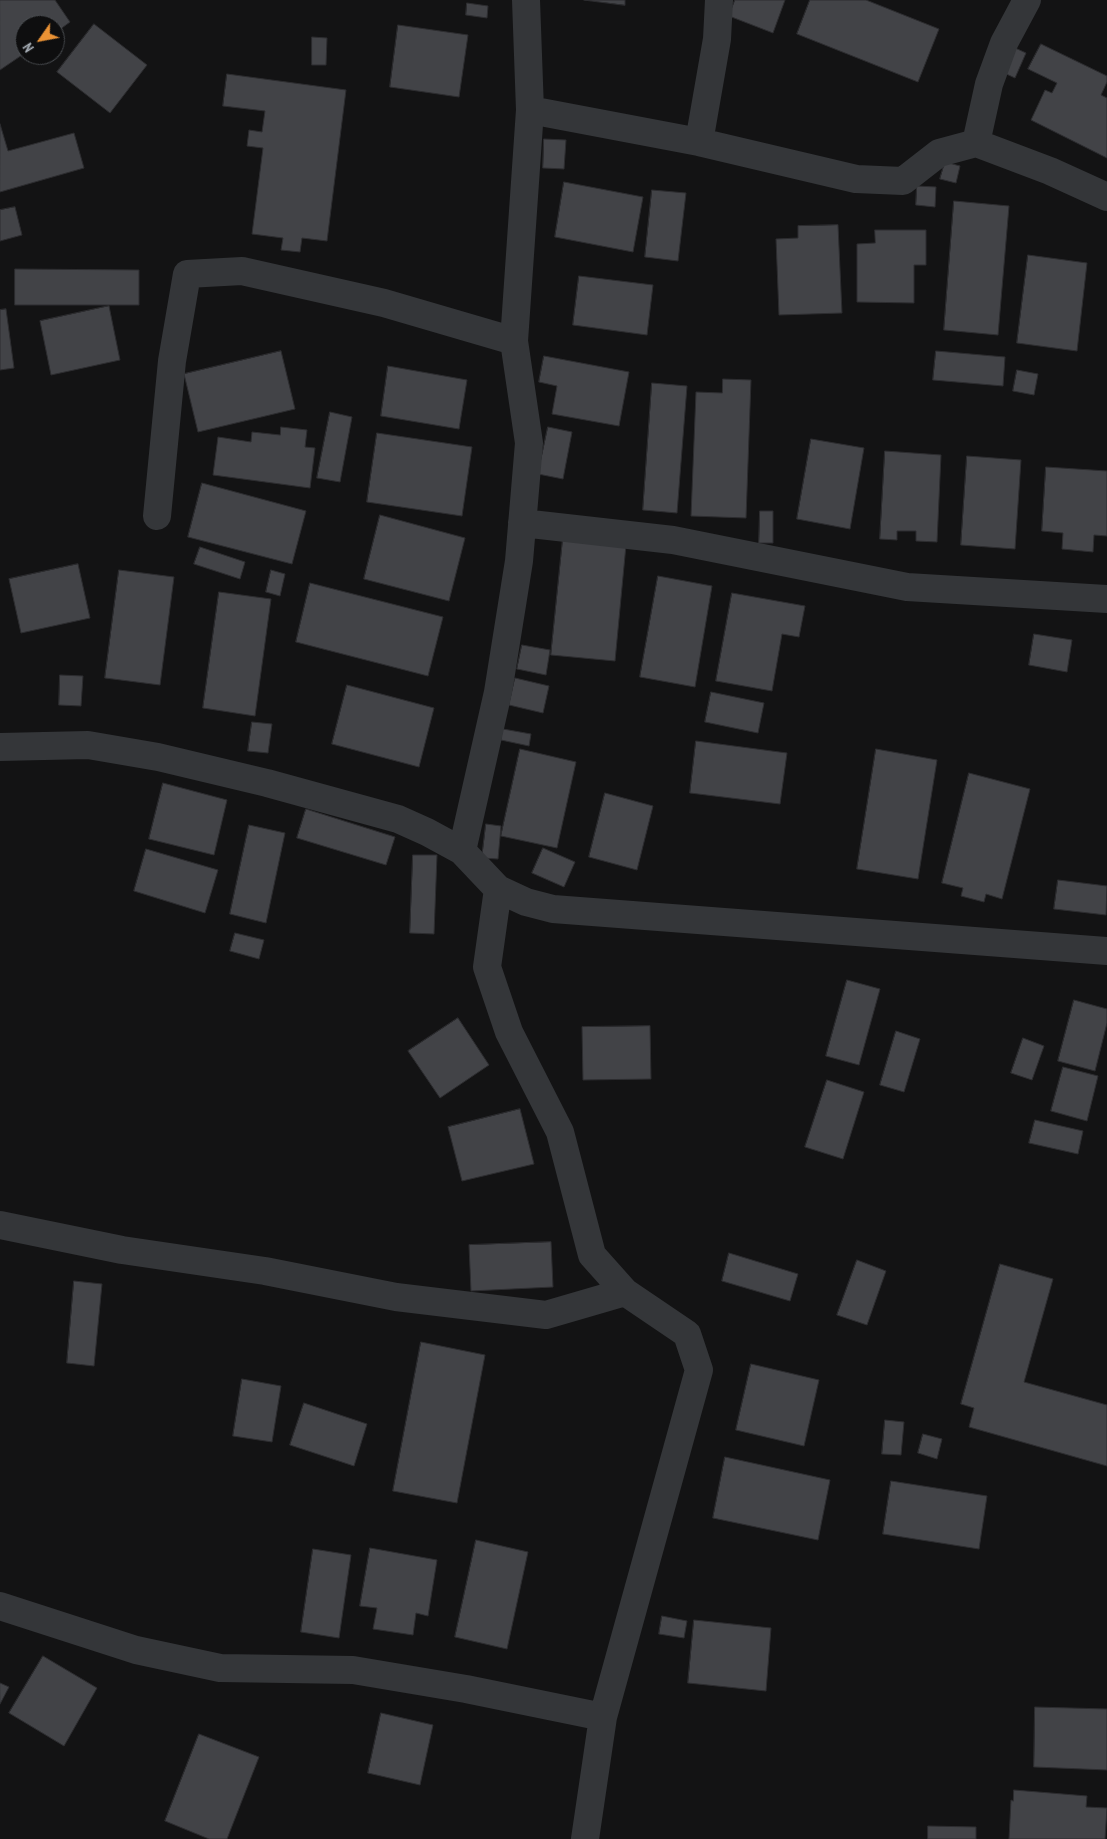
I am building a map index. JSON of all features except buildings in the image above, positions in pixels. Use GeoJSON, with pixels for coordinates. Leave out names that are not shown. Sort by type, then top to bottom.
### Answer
{"type":"FeatureCollection","features":[{"type":"Feature","properties":{"kind":"street"},"geometry":{"type":"LineString","coordinates":[[462,851],[498,692],[519,561],[522,523],[528,442],[514,341],[530,110],[526,0]]}},
{"type":"Feature","properties":{"kind":"street"},"geometry":{"type":"LineString","coordinates":[[699,142],[717,39],[719,0]]}},
{"type":"Feature","properties":{"kind":"street"},"geometry":{"type":"LineString","coordinates":[[976,143],[989,84],[1004,43],[1027,0]]}},
{"type":"Feature","properties":{"kind":"street"},"geometry":{"type":"LineString","coordinates":[[530,110],[699,142],[856,179],[903,181],[939,153],[976,143],[1050,171],[1107,197]]}},
{"type":"Feature","properties":{"kind":"street"},"geometry":{"type":"LineString","coordinates":[[157,516],[172,361],[187,274],[242,271],[384,302],[514,341]]}},
{"type":"Feature","properties":{"kind":"street"},"geometry":{"type":"LineString","coordinates":[[522,523],[673,540],[908,587],[1107,598]]}},
{"type":"Feature","properties":{"kind":"street"},"geometry":{"type":"LineString","coordinates":[[0,747],[88,745],[158,757],[267,783],[398,819],[462,851],[498,889],[526,902],[553,909],[1107,951]]}},
{"type":"Feature","properties":{"kind":"street"},"geometry":{"type":"LineString","coordinates":[[498,889],[487,967],[509,1032],[560,1132],[592,1255],[625,1292],[687,1334],[700,1370],[603,1717],[585,1839]]}},
{"type":"Feature","properties":{"kind":"street"},"geometry":{"type":"LineString","coordinates":[[0,1225],[122,1250],[265,1271],[396,1297],[546,1315],[625,1292]]}},
{"type":"Feature","properties":{"kind":"street"},"geometry":{"type":"LineString","coordinates":[[0,1606],[136,1650],[220,1668],[353,1670],[466,1689],[603,1717]]}}]}
